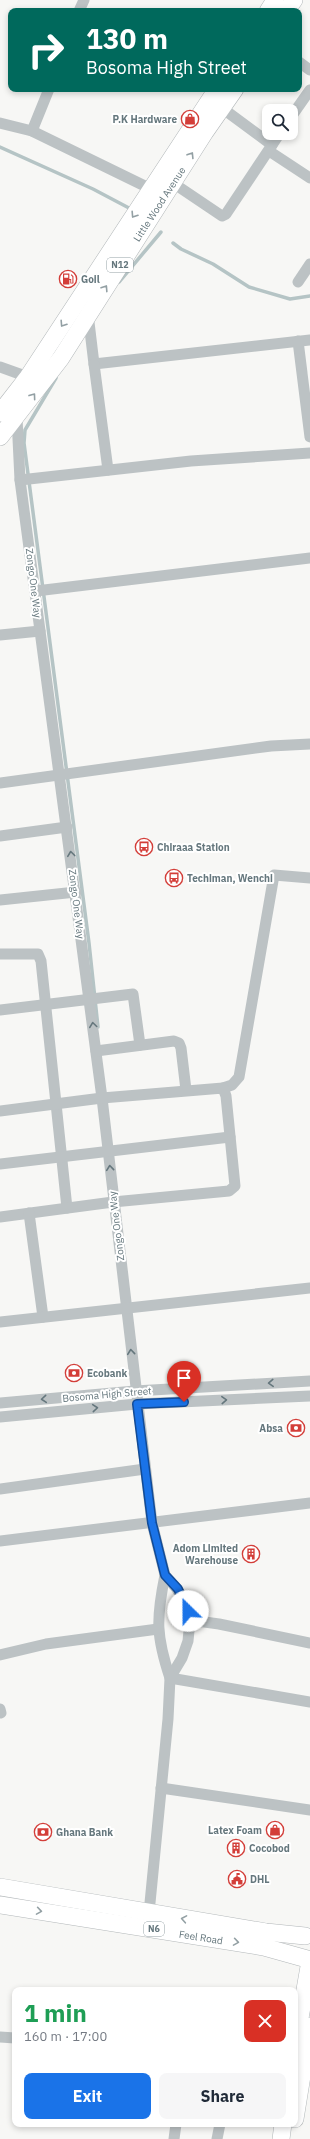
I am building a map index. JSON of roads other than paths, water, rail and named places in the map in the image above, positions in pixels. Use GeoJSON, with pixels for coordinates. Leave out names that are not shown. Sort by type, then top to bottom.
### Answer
{"type":"FeatureCollection","features":[{"type":"Feature","properties":{"kind":"highway","name":"Little Wood Avenue"},"geometry":{"type":"LineString","coordinates":[[0,413],[28,377],[214,92]]}},
{"type":"Feature","properties":{"kind":"highway","name":"Little Wood Avenue"},"geometry":{"type":"LineString","coordinates":[[0,437],[17,418],[61,358],[88,314],[233,92]]}},
{"type":"Feature","properties":{"kind":"highway","name":"Feel Road"},"geometry":{"type":"LineString","coordinates":[[0,1887],[266,1932],[308,1934]]}},
{"type":"Feature","properties":{"kind":"highway","name":"Feel Road"},"geometry":{"type":"LineString","coordinates":[[0,1905],[264,1947],[309,1960]]}},
{"type":"Feature","properties":{"kind":"highway","name":"N6"},"geometry":{"type":"LineString","coordinates":[[308,1934],[302,1945],[302,1950],[309,1960]]}},
{"type":"Feature","properties":{"kind":"highway"},"geometry":{"type":"LineString","coordinates":[[298,2032],[309,1960]]}},
{"type":"Feature","properties":{"kind":"highway"},"geometry":{"type":"LineString","coordinates":[[298,2100],[310,2026]]}},
{"type":"Feature","properties":{"kind":"highway"},"geometry":{"type":"LineString","coordinates":[[281,2139],[283,2127]]}},
{"type":"Feature","properties":{"kind":"highway"},"geometry":{"type":"LineString","coordinates":[[292,2139],[294,2127]]}},
{"type":"Feature","properties":{"kind":"street"},"geometry":{"type":"LineString","coordinates":[[298,107],[310,90]]}},
{"type":"Feature","properties":{"kind":"street"},"geometry":{"type":"LineString","coordinates":[[32,131],[48,92]]}},
{"type":"Feature","properties":{"kind":"street"},"geometry":{"type":"LineString","coordinates":[[222,108],[270,148],[310,178]]}},
{"type":"Feature","properties":{"kind":"street"},"geometry":{"type":"LineString","coordinates":[[0,123],[32,131],[151,189]]}},
{"type":"Feature","properties":{"kind":"street"},"geometry":{"type":"LineString","coordinates":[[173,183],[222,216],[226,214],[275,140]]}},
{"type":"Feature","properties":{"kind":"street"},"geometry":{"type":"LineString","coordinates":[[298,282],[310,264]]}},
{"type":"Feature","properties":{"kind":"street"},"geometry":{"type":"LineString","coordinates":[[88,314],[108,470]]}},
{"type":"Feature","properties":{"kind":"street"},"geometry":{"type":"LineString","coordinates":[[94,364],[310,340]]}},
{"type":"Feature","properties":{"kind":"street"},"geometry":{"type":"LineString","coordinates":[[298,341],[310,436]]}},
{"type":"Feature","properties":{"kind":"street"},"geometry":{"type":"LineString","coordinates":[[0,367],[28,377]]}},
{"type":"Feature","properties":{"kind":"street","name":"Zongo One Way"},"geometry":{"type":"LineString","coordinates":[[17,418],[20,480],[76,892],[102,1098],[135,1391],[152,1523],[165,1575]]}},
{"type":"Feature","properties":{"kind":"street"},"geometry":{"type":"LineString","coordinates":[[20,480],[198,460],[310,453]]}},
{"type":"Feature","properties":{"kind":"street"},"geometry":{"type":"LineString","coordinates":[[36,591],[310,558]]}},
{"type":"Feature","properties":{"kind":"street"},"geometry":{"type":"LineString","coordinates":[[0,635],[40,631]]}},
{"type":"Feature","properties":{"kind":"street"},"geometry":{"type":"LineString","coordinates":[[0,784],[271,746],[310,744]]}},
{"type":"Feature","properties":{"kind":"street"},"geometry":{"type":"LineString","coordinates":[[0,836],[67,827]]}},
{"type":"Feature","properties":{"kind":"street"},"geometry":{"type":"LineString","coordinates":[[0,1111],[102,1098],[223,1088],[232,1085],[239,1077],[274,875],[310,878]]}},
{"type":"Feature","properties":{"kind":"street"},"geometry":{"type":"LineString","coordinates":[[0,900],[76,892]]}},
{"type":"Feature","properties":{"kind":"street"},"geometry":{"type":"LineString","coordinates":[[0,954],[38,954],[42,968],[67,1208]]}},
{"type":"Feature","properties":{"kind":"street"},"geometry":{"type":"LineString","coordinates":[[0,1010],[133,994],[140,1045]]}},
{"type":"Feature","properties":{"kind":"street"},"geometry":{"type":"LineString","coordinates":[[96,1051],[174,1041],[179,1043],[181,1048],[186,1090]]}},
{"type":"Feature","properties":{"kind":"street"},"geometry":{"type":"LineString","coordinates":[[0,1217],[113,1202],[229,1191],[235,1186],[226,1096],[223,1088]]}},
{"type":"Feature","properties":{"kind":"street"},"geometry":{"type":"LineString","coordinates":[[0,1164],[62,1158],[108,1151],[230,1137]]}},
{"type":"Feature","properties":{"kind":"street"},"geometry":{"type":"LineString","coordinates":[[29,1213],[43,1317]]}},
{"type":"Feature","properties":{"kind":"street"},"geometry":{"type":"LineString","coordinates":[[0,1322],[310,1288]]}},
{"type":"Feature","properties":{"kind":"street","name":"Bosoma High Street"},"geometry":{"type":"LineString","coordinates":[[0,1403],[135,1391],[310,1381]]}},
{"type":"Feature","properties":{"kind":"street","name":"Bosoma High Street"},"geometry":{"type":"LineString","coordinates":[[0,1417],[137,1404],[310,1396]]}},
{"type":"Feature","properties":{"kind":"street"},"geometry":{"type":"LineString","coordinates":[[0,1489],[145,1469]]}},
{"type":"Feature","properties":{"kind":"street"},"geometry":{"type":"LineString","coordinates":[[0,1541],[310,1503]]}},
{"type":"Feature","properties":{"kind":"street"},"geometry":{"type":"LineString","coordinates":[[165,1575],[178,1589],[185,1602],[190,1620],[188,1641],[182,1658],[170,1678]]}},
{"type":"Feature","properties":{"kind":"street"},"geometry":{"type":"LineString","coordinates":[[149,1913],[162,1788],[170,1678],[162,1655],[158,1629],[158,1607],[165,1575]]}},
{"type":"Feature","properties":{"kind":"street"},"geometry":{"type":"LineString","coordinates":[[190,1620],[219,1624],[310,1643]]}},
{"type":"Feature","properties":{"kind":"street"},"geometry":{"type":"LineString","coordinates":[[0,1655],[46,1644],[158,1629]]}},
{"type":"Feature","properties":{"kind":"street"},"geometry":{"type":"LineString","coordinates":[[170,1678],[310,1702]]}},
{"type":"Feature","properties":{"kind":"street"},"geometry":{"type":"LineString","coordinates":[[162,1788],[310,1810]]}},
{"type":"Feature","properties":{"kind":"street"},"geometry":{"type":"LineString","coordinates":[[0,2037],[12,2038]]}},
{"type":"Feature","properties":{"kind":"street"},"geometry":{"type":"LineString","coordinates":[[174,2139],[176,2127]]}},
{"type":"Feature","properties":{"kind":"street"},"geometry":{"type":"LineString","coordinates":[[217,2139],[219,2127]]}},
{"type":"Feature","properties":{"kind":"waterway"},"geometry":{"type":"LineString","coordinates":[[0,147],[93,189],[129,208]]}},
{"type":"Feature","properties":{"kind":"waterway"},"geometry":{"type":"LineString","coordinates":[[119,282],[161,232]]}},
{"type":"Feature","properties":{"kind":"waterway"},"geometry":{"type":"LineString","coordinates":[[173,243],[181,249],[213,264],[249,287],[290,299],[310,296]]}},
{"type":"Feature","properties":{"kind":"waterway"},"geometry":{"type":"LineString","coordinates":[[56,378],[25,430],[24,443],[89,943],[98,1027]]}},
{"type":"Feature","properties":{"kind":"place","name":"P.K Hardware"},"geometry":{"type":"Point","coordinates":[190,119]}},
{"type":"Feature","properties":{"kind":"place","name":"Goil"},"geometry":{"type":"Point","coordinates":[68,279]}},
{"type":"Feature","properties":{"kind":"place","name":"Chiraaa Station"},"geometry":{"type":"Point","coordinates":[144,847]}},
{"type":"Feature","properties":{"kind":"place","name":"Techiman, Wenchi"},"geometry":{"type":"Point","coordinates":[174,878]}},
{"type":"Feature","properties":{"kind":"place","name":"Ecobank"},"geometry":{"type":"Point","coordinates":[74,1373]}},
{"type":"Feature","properties":{"kind":"place","name":"Absa"},"geometry":{"type":"Point","coordinates":[296,1428]}},
{"type":"Feature","properties":{"kind":"place","name":"Adom Limited Warehouse"},"geometry":{"type":"Point","coordinates":[251,1554]}},
{"type":"Feature","properties":{"kind":"place","name":"Latex Foam"},"geometry":{"type":"Point","coordinates":[275,1830]}},
{"type":"Feature","properties":{"kind":"place","name":"Ghana Bank"},"geometry":{"type":"Point","coordinates":[43,1832]}},
{"type":"Feature","properties":{"kind":"place","name":"Cocobod"},"geometry":{"type":"Point","coordinates":[236,1848]}},
{"type":"Feature","properties":{"kind":"place","name":"DHL"},"geometry":{"type":"Point","coordinates":[237,1879]}}]}
